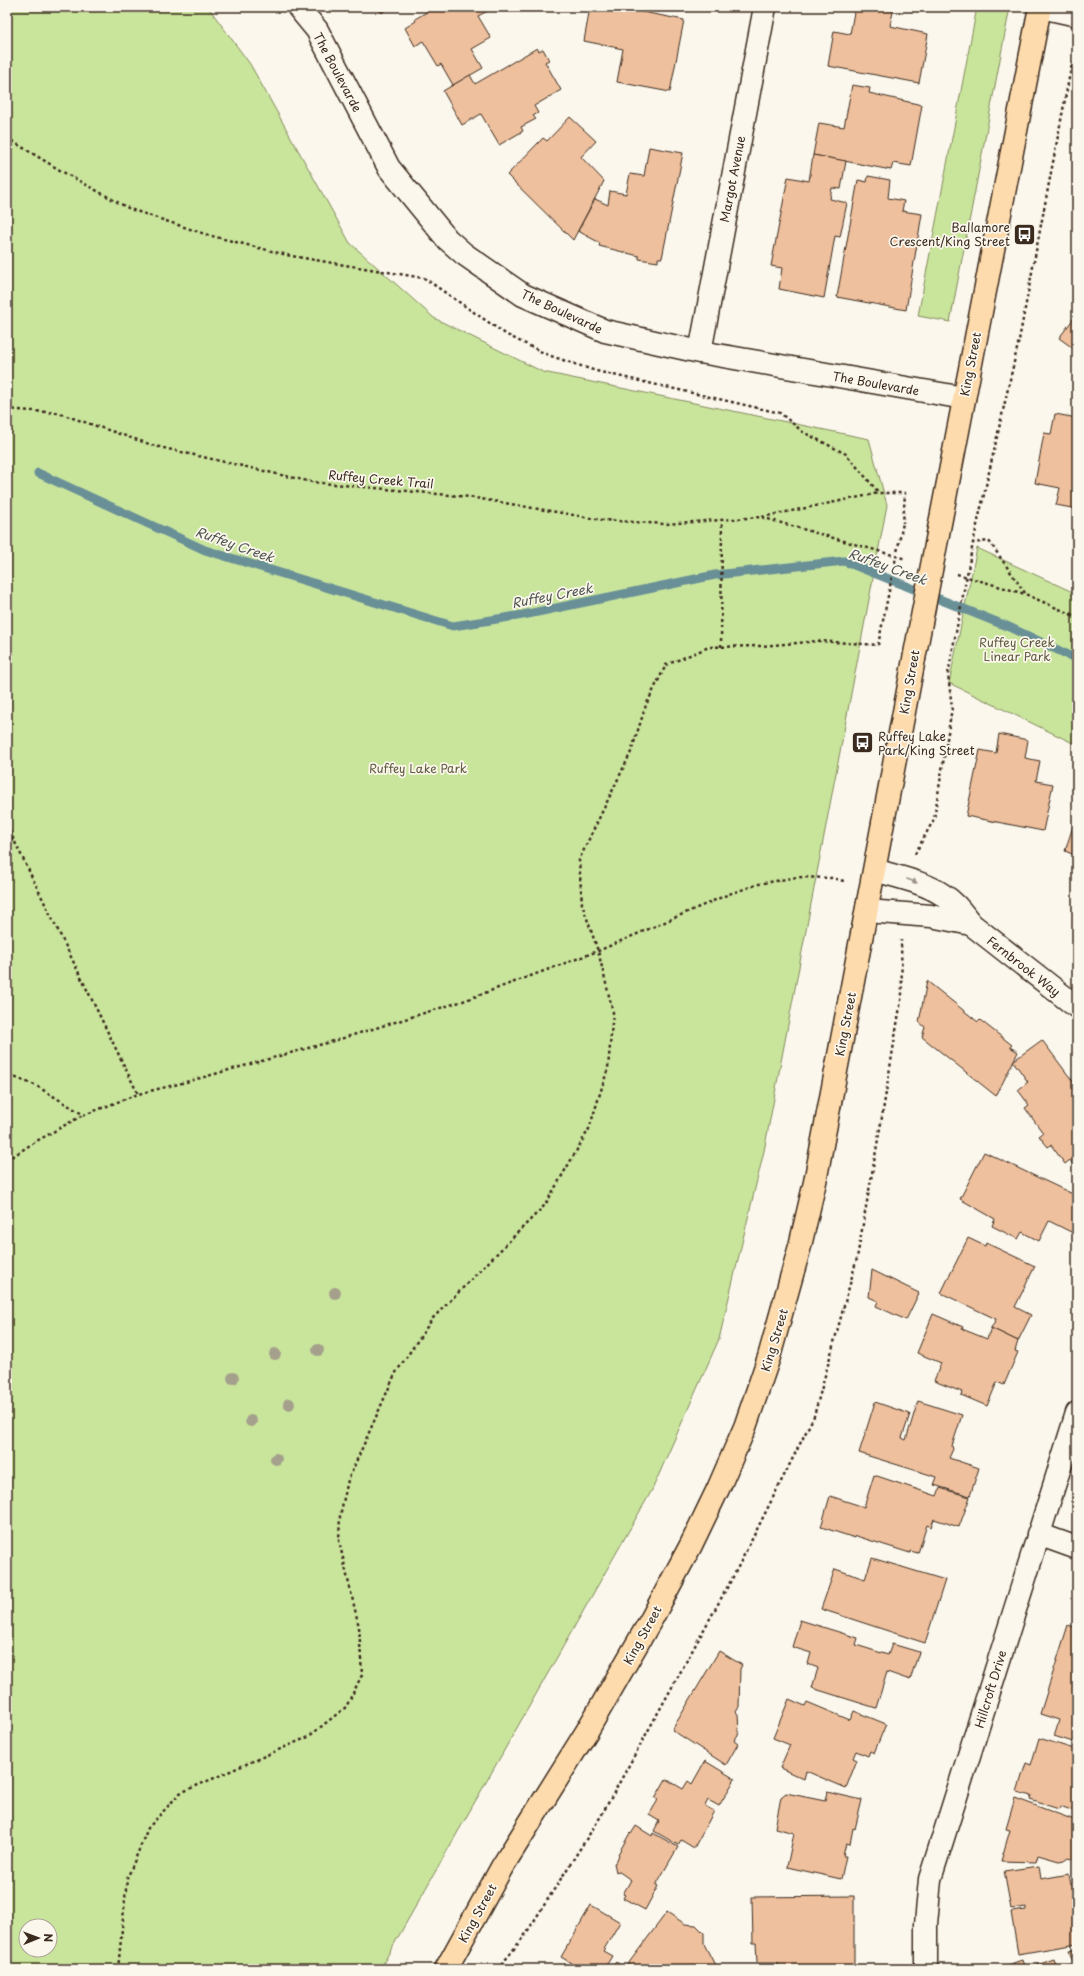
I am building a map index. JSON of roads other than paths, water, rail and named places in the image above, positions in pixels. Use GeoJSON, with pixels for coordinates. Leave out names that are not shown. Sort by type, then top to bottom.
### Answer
{"type":"FeatureCollection","features":[{"type":"Feature","properties":{"kind":"main road","name":"King Street"},"geometry":{"type":"LineString","coordinates":[[446,1969],[502,1867],[587,1731],[652,1618],[691,1545],[745,1427],[769,1357],[802,1239],[815,1182],[1040,7]]}},
{"type":"Feature","properties":{"kind":"street","name":"The Boulevarde"},"geometry":{"type":"LineString","coordinates":[[298,7],[316,30],[389,168],[447,239],[464,254],[523,295],[605,331],[700,352],[964,398]]}},
{"type":"Feature","properties":{"kind":"street","name":"Margot Avenue"},"geometry":{"type":"LineString","coordinates":[[700,352],[765,7]]}},
{"type":"Feature","properties":{"kind":"street"},"geometry":{"type":"LineString","coordinates":[[1040,7],[1077,15]]}},
{"type":"Feature","properties":{"kind":"street","name":"Fernbrook Way"},"geometry":{"type":"LineString","coordinates":[[873,879],[910,880],[943,894],[957,907],[971,924],[1077,1007]]}},
{"type":"Feature","properties":{"kind":"street","name":"Fernbrook Way"},"geometry":{"type":"LineString","coordinates":[[867,911],[903,913],[971,924]]}},
{"type":"Feature","properties":{"kind":"street","name":"Hillcroft Drive"},"geometry":{"type":"LineString","coordinates":[[926,1969],[926,1924],[930,1879],[1077,1413]]}},
{"type":"Feature","properties":{"kind":"street"},"geometry":{"type":"LineString","coordinates":[[1038,1534],[1077,1548]]}},
{"type":"Feature","properties":{"kind":"waterway","name":"Ruffey Creek"},"geometry":{"type":"LineString","coordinates":[[38,473],[205,550],[453,626],[523,615],[715,575],[844,561],[1009,627],[1077,659]]}},
{"type":"Feature","properties":{"kind":"place","name":"Ballamore Crescent/King Street"},"geometry":{"type":"Point","coordinates":[1025,234]}},
{"type":"Feature","properties":{"kind":"place","name":"Ruffey Lake Park/King Street"},"geometry":{"type":"Point","coordinates":[862,743]}},
{"type":"Feature","properties":{"kind":"park label","name":"Ruffey Creek Linear Park"},"geometry":{"type":"Point","coordinates":[1017,649]}},
{"type":"Feature","properties":{"kind":"park label","name":"Ruffey Lake Park"},"geometry":{"type":"Point","coordinates":[418,768]}}]}
